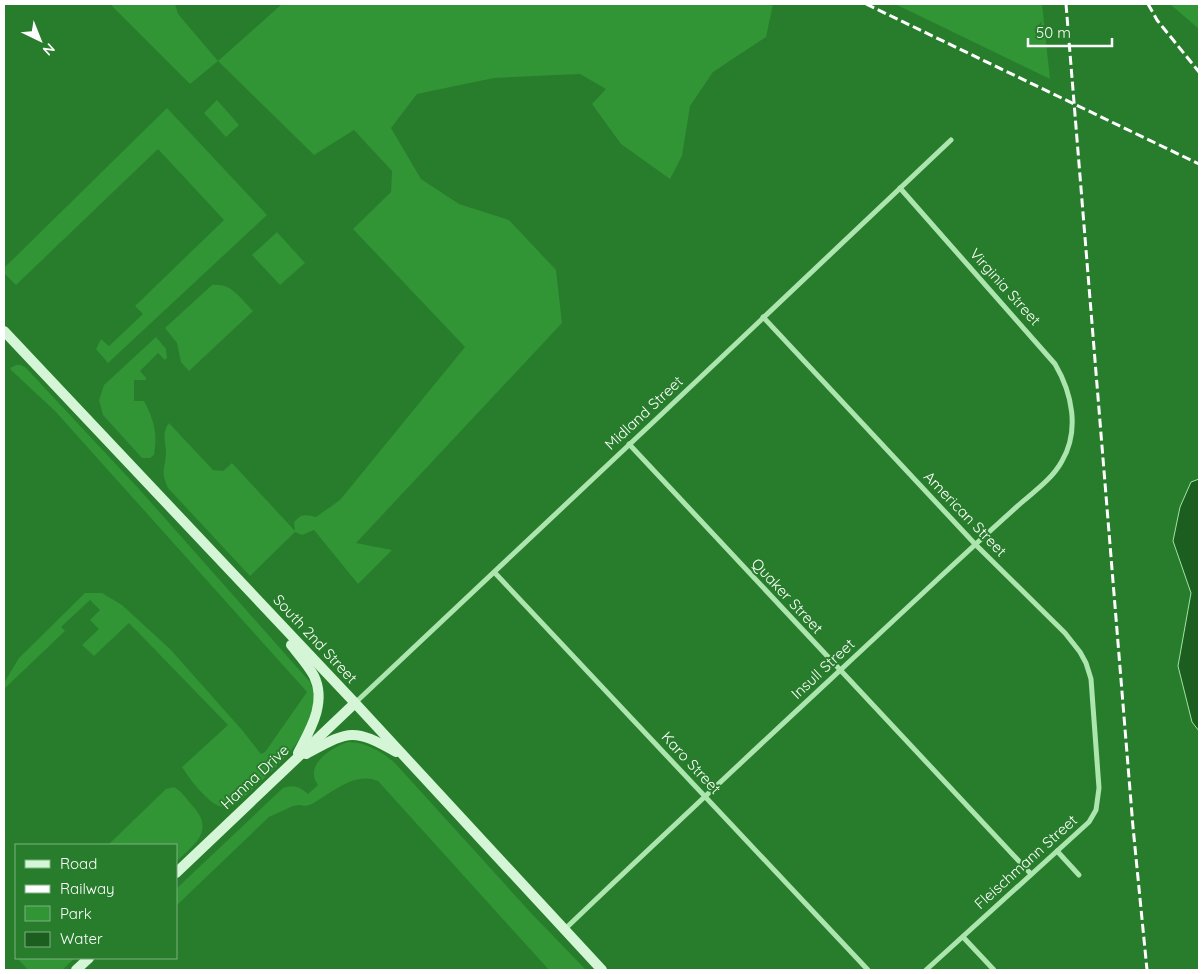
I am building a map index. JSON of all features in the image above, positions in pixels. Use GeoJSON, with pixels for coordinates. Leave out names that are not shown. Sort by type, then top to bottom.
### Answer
{"type":"FeatureCollection","features":[{"type":"Feature","properties":{"kind":"main road","name":"South 2nd Street"},"geometry":{"type":"LineString","coordinates":[[4,331],[405,757],[602,970]]}},
{"type":"Feature","properties":{"kind":"main road"},"geometry":{"type":"LineString","coordinates":[[268,611],[314,676],[319,697],[315,720],[294,761]]}},
{"type":"Feature","properties":{"kind":"main road","name":"Hanna Drive"},"geometry":{"type":"LineString","coordinates":[[178,871],[355,704]]}},
{"type":"Feature","properties":{"kind":"main road"},"geometry":{"type":"LineString","coordinates":[[294,761],[337,738],[348,735],[360,735],[373,739],[405,757]]}},
{"type":"Feature","properties":{"kind":"main road"},"geometry":{"type":"LineString","coordinates":[[76,970],[87,959]]}},
{"type":"Feature","properties":{"kind":"street","name":"Midland Street"},"geometry":{"type":"LineString","coordinates":[[355,704],[951,140]]}},
{"type":"Feature","properties":{"kind":"street","name":"Virginia Street"},"geometry":{"type":"LineString","coordinates":[[900,188],[1049,355],[1064,380],[1069,396],[1071,414]]}},
{"type":"Feature","properties":{"kind":"street","name":"American Street"},"geometry":{"type":"LineString","coordinates":[[764,317],[975,544],[1051,619],[1080,652],[1091,679],[1096,752]]}},
{"type":"Feature","properties":{"kind":"street","name":"Insull Street"},"geometry":{"type":"LineString","coordinates":[[564,930],[704,796],[1057,469],[1070,445],[1071,414]]}},
{"type":"Feature","properties":{"kind":"street","name":"Quaker Street"},"geometry":{"type":"LineString","coordinates":[[629,444],[1031,874]]}},
{"type":"Feature","properties":{"kind":"street","name":"Karo Street"},"geometry":{"type":"LineString","coordinates":[[495,573],[868,970]]}},
{"type":"Feature","properties":{"kind":"street","name":"Fleischmann Street"},"geometry":{"type":"LineString","coordinates":[[926,970],[1089,822],[1096,810],[1099,788],[1096,752]]}},
{"type":"Feature","properties":{"kind":"street"},"geometry":{"type":"LineString","coordinates":[[1057,851],[1078,875]]}},
{"type":"Feature","properties":{"kind":"street"},"geometry":{"type":"LineString","coordinates":[[963,937],[994,970]]}},
{"type":"Feature","properties":{"kind":"green space"},"geometry":{"type":"Polygon","coordinates":[[[110,4],[175,4],[178,14],[218,61],[190,84],[110,4]]]}},
{"type":"Feature","properties":{"kind":"green space"},"geometry":{"type":"Polygon","coordinates":[[[282,4],[773,4],[766,37],[713,72],[690,106],[682,156],[670,179],[621,144],[592,104],[606,89],[580,74],[494,78],[417,94],[391,128],[421,179],[459,204],[509,220],[556,270],[562,323],[356,543],[392,550],[358,584],[314,530],[302,535],[295,532],[250,576],[168,488],[164,473],[166,453],[165,430],[169,423],[213,470],[223,471],[232,463],[295,531],[294,522],[299,517],[306,515],[316,517],[340,500],[465,347],[353,229],[391,192],[392,171],[354,130],[314,155],[218,61],[282,4]]]}},
{"type":"Feature","properties":{"kind":"green space"},"geometry":{"type":"Polygon","coordinates":[[[895,4],[1042,4],[1050,79],[895,4]]]}},
{"type":"Feature","properties":{"kind":"green space"},"geometry":{"type":"Polygon","coordinates":[[[1170,4],[1199,4],[1199,29],[1170,4]]]}},
{"type":"Feature","properties":{"kind":"green space"},"geometry":{"type":"Polygon","coordinates":[[[217,100],[239,125],[226,137],[204,113],[217,100]]]}},
{"type":"Feature","properties":{"kind":"green space"},"geometry":{"type":"Polygon","coordinates":[[[167,108],[267,215],[108,363],[96,349],[101,339],[109,346],[143,314],[135,306],[224,220],[158,149],[16,285],[4,273],[4,268],[167,108]]]}},
{"type":"Feature","properties":{"kind":"green space"},"geometry":{"type":"Polygon","coordinates":[[[277,232],[305,263],[280,285],[252,255],[277,232]]]}},
{"type":"Feature","properties":{"kind":"green space"},"geometry":{"type":"Polygon","coordinates":[[[212,285],[225,286],[235,292],[253,311],[189,371],[181,362],[177,343],[165,328],[212,285]]]}},
{"type":"Feature","properties":{"kind":"green space"},"geometry":{"type":"Polygon","coordinates":[[[156,337],[166,349],[167,358],[165,360],[158,353],[140,371],[146,380],[134,380],[134,401],[144,401],[153,421],[155,433],[154,455],[150,458],[142,458],[103,415],[99,400],[104,385],[156,337]]]}},
{"type":"Feature","properties":{"kind":"green space"},"geometry":{"type":"Polygon","coordinates":[[[16,365],[26,368],[139,489],[310,682],[314,699],[311,715],[304,732],[281,762],[242,799],[233,804],[224,807],[212,802],[200,791],[182,767],[228,725],[129,623],[94,656],[82,645],[99,629],[90,620],[100,610],[90,600],[61,627],[65,631],[4,689],[4,683],[19,658],[85,593],[102,593],[122,605],[170,649],[261,754],[265,752],[307,692],[55,411],[11,370],[10,368],[16,365]]]}},
{"type":"Feature","properties":{"kind":"green space"},"geometry":{"type":"Polygon","coordinates":[[[355,742],[361,744],[383,754],[394,762],[531,913],[586,970],[549,970],[378,781],[369,779],[352,781],[335,789],[312,804],[293,806],[269,817],[178,904],[178,887],[283,788],[297,787],[308,794],[318,785],[314,778],[317,764],[321,758],[342,744],[355,742]]]}},
{"type":"Feature","properties":{"kind":"green space"},"geometry":{"type":"Polygon","coordinates":[[[174,787],[179,790],[198,813],[202,821],[203,829],[200,836],[190,849],[178,860],[178,844],[109,844],[166,789],[174,787]]]}},
{"type":"Feature","properties":{"kind":"green space"},"geometry":{"type":"Polygon","coordinates":[[[18,959],[74,959],[62,970],[28,970],[18,959]]]}},
{"type":"Feature","properties":{"kind":"water"},"geometry":{"type":"Polygon","coordinates":[[[1199,479],[1199,731],[1192,722],[1178,666],[1191,593],[1173,541],[1180,507],[1191,482],[1199,479]]]}},
{"type":"Feature","properties":{"kind":"railway"},"geometry":{"type":"LineString","coordinates":[[866,4],[1199,164]]}},
{"type":"Feature","properties":{"kind":"railway"},"geometry":{"type":"LineString","coordinates":[[1066,4],[1133,827],[1147,970]]}},
{"type":"Feature","properties":{"kind":"railway"},"geometry":{"type":"LineString","coordinates":[[1148,4],[1157,20],[1199,72]]}}]}
